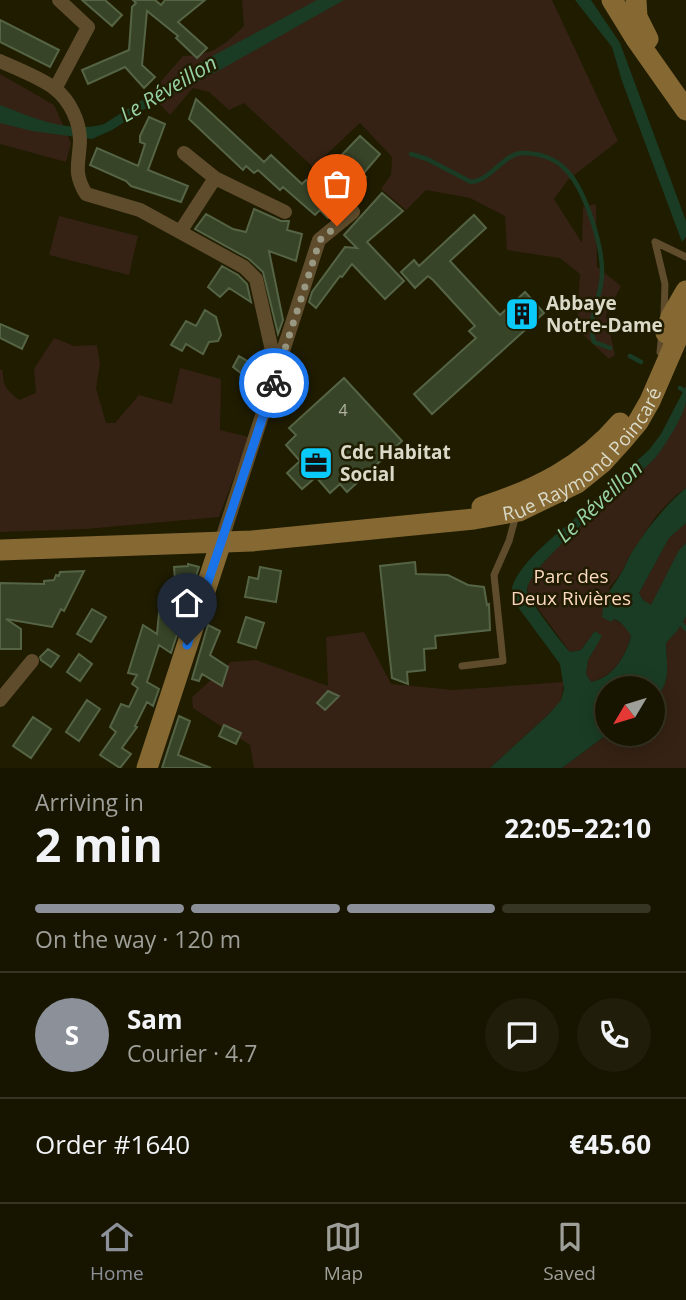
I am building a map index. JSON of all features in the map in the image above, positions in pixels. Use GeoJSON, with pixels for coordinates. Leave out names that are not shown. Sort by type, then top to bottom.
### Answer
{"type":"FeatureCollection","features":[{"type":"Feature","properties":{"kind":"main road"},"geometry":{"type":"LineString","coordinates":[[612,0],[635,39],[686,110]]}},
{"type":"Feature","properties":{"kind":"main road"},"geometry":{"type":"LineString","coordinates":[[636,0],[637,17],[642,31],[686,91]]}},
{"type":"Feature","properties":{"kind":"main road","name":"Rue Raymond Poincaré"},"geometry":{"type":"LineString","coordinates":[[427,523],[509,498],[562,474],[619,426],[639,398],[660,352],[671,317],[686,291]]}},
{"type":"Feature","properties":{"kind":"main road","name":"Rue Raymond Poincaré"},"geometry":{"type":"LineString","coordinates":[[0,550],[252,541],[519,511],[577,483],[603,462],[622,441],[638,422],[650,401],[686,318]]}},
{"type":"Feature","properties":{"kind":"main road"},"geometry":{"type":"LineString","coordinates":[[147,768],[221,542]]}},
{"type":"Feature","properties":{"kind":"street"},"geometry":{"type":"LineString","coordinates":[[55,89],[88,27],[59,0]]}},
{"type":"Feature","properties":{"kind":"street"},"geometry":{"type":"LineString","coordinates":[[0,61],[55,89],[76,116],[80,140],[76,169],[78,180],[86,194],[139,210],[244,267],[256,279],[278,373]]}},
{"type":"Feature","properties":{"kind":"street"},"geometry":{"type":"LineString","coordinates":[[184,153],[215,178],[285,212]]}},
{"type":"Feature","properties":{"kind":"street"},"geometry":{"type":"LineString","coordinates":[[180,232],[215,178]]}},
{"type":"Feature","properties":{"kind":"street"},"geometry":{"type":"LineString","coordinates":[[221,542],[320,240],[353,212]]}},
{"type":"Feature","properties":{"kind":"street"},"geometry":{"type":"LineString","coordinates":[[0,700],[32,662]]}},
{"type":"Feature","properties":{"kind":"lane"},"geometry":{"type":"LineString","coordinates":[[660,352],[666,299],[662,267],[655,242],[686,257]]}},
{"type":"Feature","properties":{"kind":"lane"},"geometry":{"type":"LineString","coordinates":[[462,666],[503,662],[494,575],[509,541],[513,520],[519,511]]}},
{"type":"Feature","properties":{"kind":"green space"},"geometry":{"type":"Polygon","coordinates":[[[242,0],[552,0],[618,141],[568,180],[554,199],[582,243],[583,207],[596,204],[597,267],[621,286],[606,315],[615,355],[609,359],[577,329],[580,274],[560,258],[507,250],[505,216],[470,198],[426,190],[406,210],[381,189],[391,175],[392,157],[360,123],[313,167],[244,103],[229,110],[209,92],[193,88],[170,115],[150,94],[183,56],[210,52],[244,26],[242,0]]]}},
{"type":"Feature","properties":{"kind":"green space"},"geometry":{"type":"Polygon","coordinates":[[[0,74],[54,105],[71,143],[66,162],[0,144],[0,74]]]}},
{"type":"Feature","properties":{"kind":"green space"},"geometry":{"type":"Polygon","coordinates":[[[59,216],[138,236],[129,275],[49,255],[59,216]]]}},
{"type":"Feature","properties":{"kind":"green space"},"geometry":{"type":"Polygon","coordinates":[[[54,338],[74,346],[97,345],[100,364],[96,388],[106,423],[115,423],[139,395],[172,404],[180,368],[221,379],[220,430],[249,437],[219,517],[86,529],[0,532],[0,369],[3,371],[6,388],[19,400],[36,393],[34,369],[54,338]]]}},
{"type":"Feature","properties":{"kind":"green space","name":"Parc des Deux Rivières"},"geometry":{"type":"Polygon","coordinates":[[[686,403],[686,488],[656,516],[622,572],[609,588],[614,619],[625,626],[631,635],[626,651],[612,671],[605,676],[595,676],[595,681],[590,682],[586,674],[588,660],[601,636],[595,631],[581,650],[570,652],[528,595],[527,585],[554,551],[655,458],[686,403]]]}},
{"type":"Feature","properties":{"kind":"green space"},"geometry":{"type":"Polygon","coordinates":[[[686,523],[686,543],[679,550],[651,606],[639,593],[669,538],[686,523]]]}},
{"type":"Feature","properties":{"kind":"green space"},"geometry":{"type":"Polygon","coordinates":[[[686,617],[686,768],[562,768],[595,743],[595,746],[665,746],[666,643],[686,617]]]}},
{"type":"Feature","properties":{"kind":"green space"},"geometry":{"type":"Polygon","coordinates":[[[364,632],[391,684],[454,690],[564,682],[561,700],[490,768],[254,768],[250,745],[193,708],[192,697],[231,662],[256,660],[328,686],[326,637],[364,632]]]}},
{"type":"Feature","properties":{"kind":"water","name":"Le Réveillon"},"geometry":{"type":"Polygon","coordinates":[[[317,0],[344,0],[92,139],[32,131],[0,123],[0,105],[64,126],[91,127],[104,124],[203,61],[317,0]]]}},
{"type":"Feature","properties":{"kind":"water"},"geometry":{"type":"Polygon","coordinates":[[[575,0],[591,0],[620,43],[686,221],[686,237],[682,242],[612,47],[575,0]]]}},
{"type":"Feature","properties":{"kind":"water","name":"Le Réveillon"},"geometry":{"type":"Polygon","coordinates":[[[686,386],[684,408],[659,453],[561,545],[531,580],[527,591],[539,612],[570,652],[581,650],[595,631],[602,636],[588,660],[586,674],[591,682],[595,681],[595,743],[562,768],[490,768],[549,714],[561,700],[564,689],[560,664],[512,599],[512,588],[517,576],[537,552],[649,450],[661,434],[686,386]]]}},
{"type":"Feature","properties":{"kind":"water"},"geometry":{"type":"Polygon","coordinates":[[[686,488],[686,523],[669,538],[639,593],[643,600],[651,605],[679,550],[686,543],[686,617],[666,643],[665,682],[665,676],[606,676],[622,658],[631,636],[619,622],[614,619],[611,622],[602,617],[607,597],[644,534],[663,510],[686,488]]]}},
{"type":"Feature","properties":{"kind":"building"},"geometry":{"type":"Polygon","coordinates":[[[82,0],[105,0],[122,15],[112,26],[82,0]]]}},
{"type":"Feature","properties":{"kind":"building"},"geometry":{"type":"Polygon","coordinates":[[[133,0],[155,0],[161,5],[165,0],[205,0],[178,22],[207,48],[197,58],[176,38],[178,36],[147,11],[142,65],[155,77],[144,88],[125,67],[88,84],[82,70],[129,50],[132,7],[136,3],[133,0]]]}},
{"type":"Feature","properties":{"kind":"building"},"geometry":{"type":"Polygon","coordinates":[[[0,20],[59,50],[50,67],[0,42],[0,20]]]}},
{"type":"Feature","properties":{"kind":"building"},"geometry":{"type":"Polygon","coordinates":[[[196,99],[264,162],[271,155],[302,184],[306,180],[322,195],[342,174],[332,165],[360,136],[380,154],[363,174],[366,177],[328,218],[320,210],[315,215],[283,187],[280,190],[258,170],[254,173],[246,166],[243,170],[189,119],[196,99]]]}},
{"type":"Feature","properties":{"kind":"building"},"geometry":{"type":"Polygon","coordinates":[[[149,117],[165,124],[148,170],[188,186],[181,202],[131,186],[126,181],[90,165],[97,148],[138,166],[145,144],[140,142],[140,136],[149,117]]]}},
{"type":"Feature","properties":{"kind":"building"},"geometry":{"type":"Polygon","coordinates":[[[382,193],[403,211],[367,242],[404,281],[385,299],[352,264],[316,308],[309,302],[312,292],[345,247],[357,248],[344,235],[382,193]]]}},
{"type":"Feature","properties":{"kind":"building"},"geometry":{"type":"Polygon","coordinates":[[[254,209],[281,221],[289,221],[287,230],[302,234],[296,261],[269,251],[283,320],[278,334],[263,272],[249,259],[195,229],[206,214],[233,229],[246,232],[254,209]]]}},
{"type":"Feature","properties":{"kind":"building","name":"Abbaye Notre-Dame"},"geometry":{"type":"Polygon","coordinates":[[[474,215],[486,228],[450,261],[500,315],[525,292],[544,313],[432,414],[414,394],[476,338],[469,331],[475,326],[428,276],[415,288],[401,272],[414,260],[419,266],[474,215]]]}},
{"type":"Feature","properties":{"kind":"building"},"geometry":{"type":"Polygon","coordinates":[[[222,266],[247,284],[251,302],[229,288],[220,297],[208,287],[222,266]]]}},
{"type":"Feature","properties":{"kind":"building"},"geometry":{"type":"Polygon","coordinates":[[[205,310],[216,317],[221,335],[218,341],[209,342],[203,354],[186,344],[182,351],[171,345],[186,321],[196,326],[205,310]]]}},
{"type":"Feature","properties":{"kind":"building"},"geometry":{"type":"Polygon","coordinates":[[[0,324],[28,336],[22,349],[0,338],[0,324]]]}},
{"type":"Feature","properties":{"kind":"building"},"geometry":{"type":"Polygon","coordinates":[[[239,356],[266,372],[261,389],[233,367],[239,356]]]}},
{"type":"Feature","properties":{"kind":"building"},"geometry":{"type":"Polygon","coordinates":[[[344,378],[402,441],[347,492],[340,484],[330,493],[316,477],[302,489],[287,473],[300,461],[286,445],[296,435],[289,428],[344,378]]]}},
{"type":"Feature","properties":{"kind":"building"},"geometry":{"type":"Polygon","coordinates":[[[415,562],[416,574],[448,575],[468,585],[484,587],[487,605],[489,604],[490,630],[435,636],[436,648],[424,649],[425,670],[407,672],[408,684],[392,678],[380,566],[415,562]]]}},
{"type":"Feature","properties":{"kind":"building"},"geometry":{"type":"Polygon","coordinates":[[[188,564],[199,567],[192,588],[181,586],[182,582],[175,580],[174,567],[188,564]]]}},
{"type":"Feature","properties":{"kind":"building"},"geometry":{"type":"Polygon","coordinates":[[[260,567],[281,571],[276,602],[245,597],[249,577],[258,579],[260,567]]]}},
{"type":"Feature","properties":{"kind":"building"},"geometry":{"type":"Polygon","coordinates":[[[84,571],[64,611],[61,609],[52,627],[6,619],[21,629],[21,649],[0,649],[0,583],[44,584],[44,581],[54,580],[60,572],[84,571]]]}},
{"type":"Feature","properties":{"kind":"building"},"geometry":{"type":"Polygon","coordinates":[[[160,602],[184,613],[171,653],[159,645],[147,682],[159,689],[153,706],[147,702],[135,726],[137,727],[122,748],[131,754],[120,768],[100,755],[116,732],[110,727],[121,704],[129,707],[138,688],[132,684],[137,675],[128,673],[143,625],[157,634],[160,602]]]}},
{"type":"Feature","properties":{"kind":"building"},"geometry":{"type":"Polygon","coordinates":[[[92,609],[106,617],[91,642],[77,634],[92,609]]]}},
{"type":"Feature","properties":{"kind":"building"},"geometry":{"type":"Polygon","coordinates":[[[246,617],[264,623],[256,648],[238,642],[246,617]]]}},
{"type":"Feature","properties":{"kind":"building"},"geometry":{"type":"Polygon","coordinates":[[[208,625],[220,631],[210,655],[228,667],[222,686],[202,674],[199,681],[192,679],[208,625]]]}},
{"type":"Feature","properties":{"kind":"building"},"geometry":{"type":"Polygon","coordinates":[[[48,649],[59,656],[51,667],[40,657],[48,649]]]}},
{"type":"Feature","properties":{"kind":"building"},"geometry":{"type":"Polygon","coordinates":[[[79,654],[92,664],[80,681],[67,672],[79,654]]]}},
{"type":"Feature","properties":{"kind":"building"},"geometry":{"type":"Polygon","coordinates":[[[328,691],[339,696],[325,710],[317,703],[328,691]]]}},
{"type":"Feature","properties":{"kind":"building"},"geometry":{"type":"Polygon","coordinates":[[[87,700],[100,709],[79,741],[66,732],[87,700]]]}},
{"type":"Feature","properties":{"kind":"building"},"geometry":{"type":"Polygon","coordinates":[[[179,716],[190,721],[178,755],[211,768],[162,768],[179,716]]]}},
{"type":"Feature","properties":{"kind":"building"},"geometry":{"type":"Polygon","coordinates":[[[33,717],[51,729],[31,758],[13,746],[33,717]]]}},
{"type":"Feature","properties":{"kind":"building"},"geometry":{"type":"Polygon","coordinates":[[[224,725],[241,733],[236,744],[219,736],[224,725]]]}},
{"type":"Feature","properties":{"kind":"waterway"},"geometry":{"type":"LineString","coordinates":[[411,154],[427,159],[471,182],[485,177],[508,158],[521,153],[545,156],[565,169],[586,203],[596,233],[602,274],[592,334],[594,342],[610,348]]}},
{"type":"Feature","properties":{"kind":"waterway"},"geometry":{"type":"LineString","coordinates":[[630,356],[641,362]]}},
{"type":"Feature","properties":{"kind":"waterway"},"geometry":{"type":"LineString","coordinates":[[680,388],[686,392]]}},
{"type":"Feature","properties":{"kind":"waterway"},"geometry":{"type":"LineString","coordinates":[[678,620],[686,629]]}},
{"type":"Feature","properties":{"kind":"way so far"},"geometry":{"type":"LineString","coordinates":[[274,383],[320,240],[337,226]]}},
{"type":"Feature","properties":{"kind":"place","name":"Abbaye Notre-Dame"},"geometry":{"type":"Point","coordinates":[522,314]}},
{"type":"Feature","properties":{"kind":"place","name":"Cdc Habitat Social"},"geometry":{"type":"Point","coordinates":[316,463]}},
{"type":"Feature","properties":{"kind":"route"},"geometry":{"type":"LineString","coordinates":[[187,645],[274,383]]}}]}
